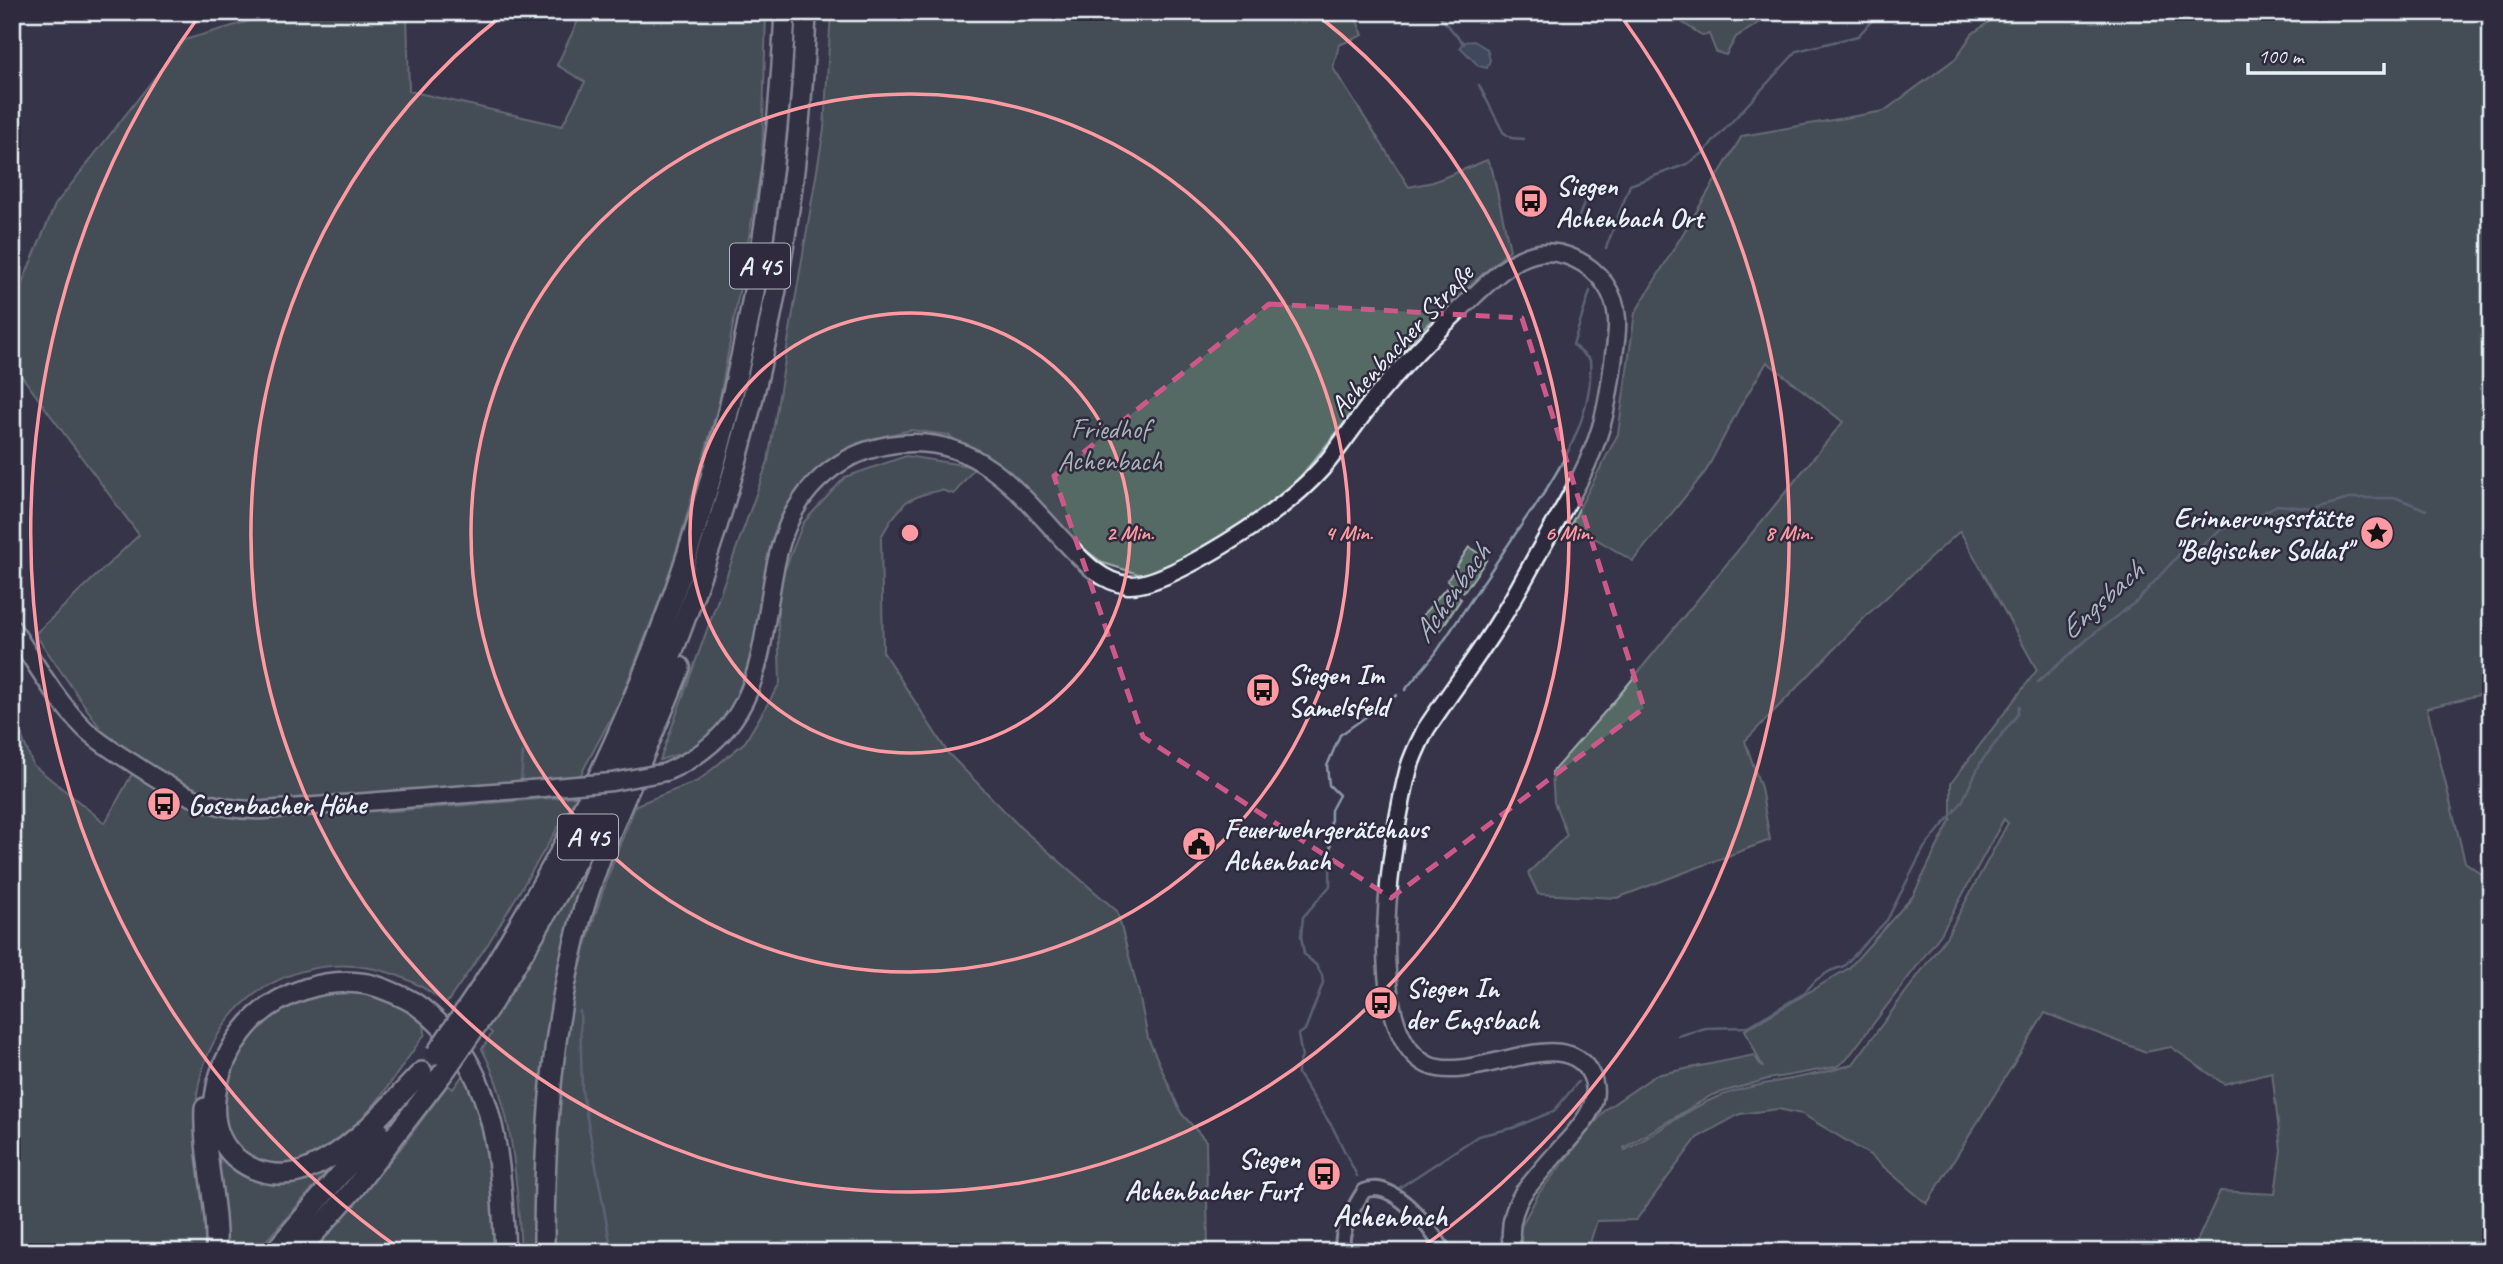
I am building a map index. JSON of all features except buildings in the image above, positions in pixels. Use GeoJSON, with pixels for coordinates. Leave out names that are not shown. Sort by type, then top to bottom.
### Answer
{"type":"FeatureCollection","features":[{"type":"Feature","properties":{"kind":"highway","name":"A 45"},"geometry":{"type":"LineString","coordinates":[[486,996],[620,731],[677,588],[701,514],[740,370],[757,285],[776,149],[785,12]]}},
{"type":"Feature","properties":{"kind":"highway","name":"A 45"},"geometry":{"type":"LineString","coordinates":[[298,1252],[353,1189],[570,871],[639,733],[694,596],[720,517],[755,391],[772,313],[791,195],[804,76],[806,12]]}},
{"type":"Feature","properties":{"kind":"highway"},"geometry":{"type":"LineString","coordinates":[[544,1252],[546,1142],[551,1085],[567,976],[582,914],[610,834],[671,691],[726,545],[752,448],[755,391]]}},
{"type":"Feature","properties":{"kind":"highway"},"geometry":{"type":"LineString","coordinates":[[216,1252],[216,1213],[206,1144],[205,1114],[208,1083],[219,1052],[244,1016],[270,996],[314,977],[343,973],[391,981],[424,998],[461,1034],[477,1058],[488,1080],[503,1131],[511,1193],[514,1252]]}},
{"type":"Feature","properties":{"kind":"highway"},"geometry":{"type":"LineString","coordinates":[[422,1072],[345,1147],[318,1165],[297,1173],[270,1174],[247,1166],[229,1150],[216,1125],[214,1110],[222,1068],[243,1030],[258,1015],[278,1001],[316,985],[361,983],[398,995],[428,1013],[450,1034],[476,1075],[488,1107],[497,1152],[505,1252]]}},
{"type":"Feature","properties":{"kind":"highway","name":"A 45"},"geometry":{"type":"LineString","coordinates":[[274,1252],[333,1186],[422,1072],[441,1062]]}},
{"type":"Feature","properties":{"kind":"main road","name":"Achenbacher Straße"},"geometry":{"type":"LineString","coordinates":[[12,628],[55,692],[84,728],[102,743],[180,793],[205,803],[236,809],[265,810],[625,781],[666,772],[702,754],[735,720],[749,695],[759,662],[777,554],[789,520],[808,493],[827,474],[851,457],[895,444],[927,443],[963,452],[986,464],[1014,487],[1084,563],[1107,579],[1127,585],[1150,582],[1243,533],[1287,502],[1321,469],[1375,399],[1415,355],[1443,325],[1501,272],[1537,253],[1555,253],[1582,262],[1604,282],[1613,297],[1618,316],[1609,397],[1599,433],[1569,500],[1499,622],[1417,746],[1409,767],[1399,822],[1386,921],[1386,966],[1391,1004],[1403,1039],[1421,1060],[1439,1068],[1459,1070],[1554,1052],[1578,1060],[1587,1067],[1593,1080],[1595,1096],[1589,1115],[1523,1193],[1515,1207],[1510,1228],[1513,1252]]}},
{"type":"Feature","properties":{"kind":"street"},"geometry":{"type":"LineString","coordinates":[[1342,1248],[1347,1223],[1364,1191],[1374,1188],[1394,1195],[1404,1202],[1426,1225],[1445,1252]]}},
{"type":"Feature","properties":{"kind":"highlighted area"},"geometry":{"type":"Polygon","coordinates":[[[1269,304],[1522,318],[1644,708],[1391,898],[1143,737],[1054,476],[1269,304]]]}},
{"type":"Feature","properties":{"kind":"green space"},"geometry":{"type":"Polygon","coordinates":[[[280,12],[407,12],[409,91],[562,126],[585,82],[557,65],[582,12],[766,12],[762,164],[719,403],[670,574],[620,701],[580,776],[383,793],[381,812],[577,796],[488,944],[446,1004],[411,981],[374,969],[336,966],[299,972],[265,987],[236,1011],[213,1043],[199,1083],[196,1116],[206,1198],[207,1252],[12,1252],[12,712],[33,765],[105,823],[132,774],[35,634],[139,535],[12,363],[12,307],[55,205],[184,40],[280,12]]]}},
{"type":"Feature","properties":{"kind":"green space","name":"Friedhof Achenbach"},"geometry":{"type":"Polygon","coordinates":[[[831,12],[1353,12],[1363,35],[1339,45],[1333,68],[1409,187],[1433,182],[1487,160],[1492,169],[1510,250],[1420,331],[1278,504],[1148,577],[1103,563],[1084,549],[1012,477],[948,435],[910,430],[858,443],[793,499],[762,591],[755,653],[731,716],[698,748],[660,760],[768,461],[824,129],[831,12]]]}},
{"type":"Feature","properties":{"kind":"green space"},"geometry":{"type":"Polygon","coordinates":[[[1682,12],[1777,12],[1736,37],[1726,55],[1716,52],[1709,34],[1703,36],[1674,17],[1682,12]]]}},
{"type":"Feature","properties":{"kind":"green space"},"geometry":{"type":"Polygon","coordinates":[[[2003,12],[2491,12],[2491,692],[2427,708],[2465,862],[2491,881],[2491,1252],[2192,1252],[2220,1191],[2275,1194],[2281,1150],[2272,1072],[2224,1084],[2171,1047],[2146,1052],[2045,1013],[1927,1204],[1870,1155],[1802,1114],[1778,1109],[1740,1114],[1697,1138],[1636,1220],[1597,1221],[1587,1252],[1525,1252],[1519,1230],[1539,1193],[1606,1109],[1656,1075],[1754,1055],[1763,1068],[1745,1030],[1849,968],[1913,896],[1951,819],[1951,783],[2037,670],[1960,531],[1869,613],[1745,741],[1761,788],[1770,840],[1617,898],[1538,894],[1528,873],[1567,835],[1554,802],[1552,772],[1617,698],[1843,422],[1767,362],[1706,471],[1633,561],[1571,524],[1618,434],[1635,313],[1742,136],[1884,111],[1956,58],[1972,34],[2003,12]],[[2004,819],[1941,934],[1846,1060],[1836,1067],[1768,1079],[1712,1095],[1624,1148],[1625,1150],[1715,1098],[1749,1087],[1819,1074],[1853,1064],[1947,936],[2008,823],[2004,819]]]}},
{"type":"Feature","properties":{"kind":"green space"},"geometry":{"type":"Polygon","coordinates":[[[906,456],[975,467],[954,494],[941,490],[906,502],[881,537],[883,652],[948,753],[1021,828],[1117,911],[1148,1038],[1181,1113],[1206,1141],[1208,1252],[550,1252],[558,1100],[569,1018],[592,925],[612,864],[636,805],[698,781],[745,742],[780,683],[777,590],[803,523],[845,477],[906,456]]]}},
{"type":"Feature","properties":{"kind":"green space"},"geometry":{"type":"Polygon","coordinates":[[[1469,547],[1487,559],[1464,592],[1447,581],[1469,547]]]}},
{"type":"Feature","properties":{"kind":"green space"},"geometry":{"type":"Polygon","coordinates":[[[1446,588],[1461,599],[1440,631],[1421,617],[1446,588]]]}},
{"type":"Feature","properties":{"kind":"green space"},"geometry":{"type":"Polygon","coordinates":[[[601,834],[576,917],[538,1252],[521,1252],[512,1148],[501,1097],[482,1049],[492,1033],[487,1029],[538,948],[601,834]]]}},
{"type":"Feature","properties":{"kind":"green space"},"geometry":{"type":"Polygon","coordinates":[[[360,990],[395,1001],[424,1019],[425,1034],[362,1120],[338,1142],[310,1159],[287,1166],[267,1164],[249,1157],[241,1151],[227,1128],[223,1097],[236,1057],[247,1039],[279,1010],[298,1000],[323,992],[360,990]]]}},
{"type":"Feature","properties":{"kind":"green space"},"geometry":{"type":"Polygon","coordinates":[[[465,1072],[489,1145],[498,1252],[312,1252],[401,1148],[448,1085],[453,1089],[465,1072]]]}},
{"type":"Feature","properties":{"kind":"green space"},"geometry":{"type":"Polygon","coordinates":[[[212,1139],[248,1174],[332,1167],[256,1252],[225,1252],[222,1207],[212,1139]]]}},
{"type":"Feature","properties":{"kind":"water"},"geometry":{"type":"Polygon","coordinates":[[[1474,41],[1487,49],[1490,60],[1487,68],[1479,66],[1460,47],[1463,42],[1474,41]]]}},
{"type":"Feature","properties":{"kind":"waterway","name":"Achenbach"},"geometry":{"type":"LineString","coordinates":[[1436,12],[1464,44]]}},
{"type":"Feature","properties":{"kind":"waterway"},"geometry":{"type":"LineString","coordinates":[[1606,248],[1630,185],[1687,164],[1702,154],[1797,51],[1858,36],[1880,12]]}},
{"type":"Feature","properties":{"kind":"waterway","name":"Achenbach"},"geometry":{"type":"LineString","coordinates":[[1479,85],[1503,132],[1511,138],[1524,139]]}},
{"type":"Feature","properties":{"kind":"waterway","name":"Achenbach"},"geometry":{"type":"LineString","coordinates":[[1575,227],[1592,182]]}},
{"type":"Feature","properties":{"kind":"waterway","name":"Achenbach"},"geometry":{"type":"LineString","coordinates":[[1405,690],[1435,654],[1533,510],[1574,439],[1587,400],[1590,360],[1573,345],[1590,291]]}},
{"type":"Feature","properties":{"kind":"waterway","name":"Engsbach"},"geometry":{"type":"LineString","coordinates":[[2038,682],[2097,631],[2137,601],[2184,549],[2201,546],[2221,529],[2250,520],[2277,505],[2314,509],[2352,498],[2397,498],[2426,510]]}},
{"type":"Feature","properties":{"kind":"waterway","name":"Achenbach"},"geometry":{"type":"LineString","coordinates":[[1357,1176],[1333,1128],[1298,1074],[1302,1057],[1298,1035],[1305,1030],[1323,983],[1316,965],[1304,954],[1301,936],[1303,917],[1330,886],[1331,810],[1339,795],[1329,785],[1327,766],[1340,735],[1397,695]]}},
{"type":"Feature","properties":{"kind":"waterway","name":"Engsbach"},"geometry":{"type":"LineString","coordinates":[[1678,1036],[1706,1028],[1747,1027],[1803,994],[1816,980],[1830,971],[1844,966],[1887,920],[1924,848],[1962,802],[1981,762],[2017,715],[2019,706]]}},
{"type":"Feature","properties":{"kind":"waterway"},"geometry":{"type":"LineString","coordinates":[[521,783],[523,752]]}},
{"type":"Feature","properties":{"kind":"waterway"},"geometry":{"type":"LineString","coordinates":[[580,1011],[582,1091],[612,1252]]}},
{"type":"Feature","properties":{"kind":"waterway","name":"Engsbach"},"geometry":{"type":"LineString","coordinates":[[1399,1188],[1478,1136],[1513,1128],[1554,1111],[1578,1082]]}},
{"type":"Feature","properties":{"kind":"place","name":"Siegen Achenbach Ort"},"geometry":{"type":"Point","coordinates":[1531,201]}},
{"type":"Feature","properties":{"kind":"place","name":"Erinnerungsstätte \"Belgischer Soldat\""},"geometry":{"type":"Point","coordinates":[2377,533]}},
{"type":"Feature","properties":{"kind":"place","name":"Siegen Im Samelsfeld"},"geometry":{"type":"Point","coordinates":[1263,690]}},
{"type":"Feature","properties":{"kind":"place","name":"Gosenbacher Höhe"},"geometry":{"type":"Point","coordinates":[164,804]}},
{"type":"Feature","properties":{"kind":"place","name":"Feuerwehrgerätehaus Achenbach"},"geometry":{"type":"Point","coordinates":[1199,844]}},
{"type":"Feature","properties":{"kind":"place","name":"Siegen In der Engsbach"},"geometry":{"type":"Point","coordinates":[1381,1003]}},
{"type":"Feature","properties":{"kind":"place","name":"Siegen Achenbacher Furt"},"geometry":{"type":"Point","coordinates":[1324,1174]}},
{"type":"Feature","properties":{"kind":"district","name":"Achenbach"},"geometry":{"type":"Point","coordinates":[1390,1216]}}]}
